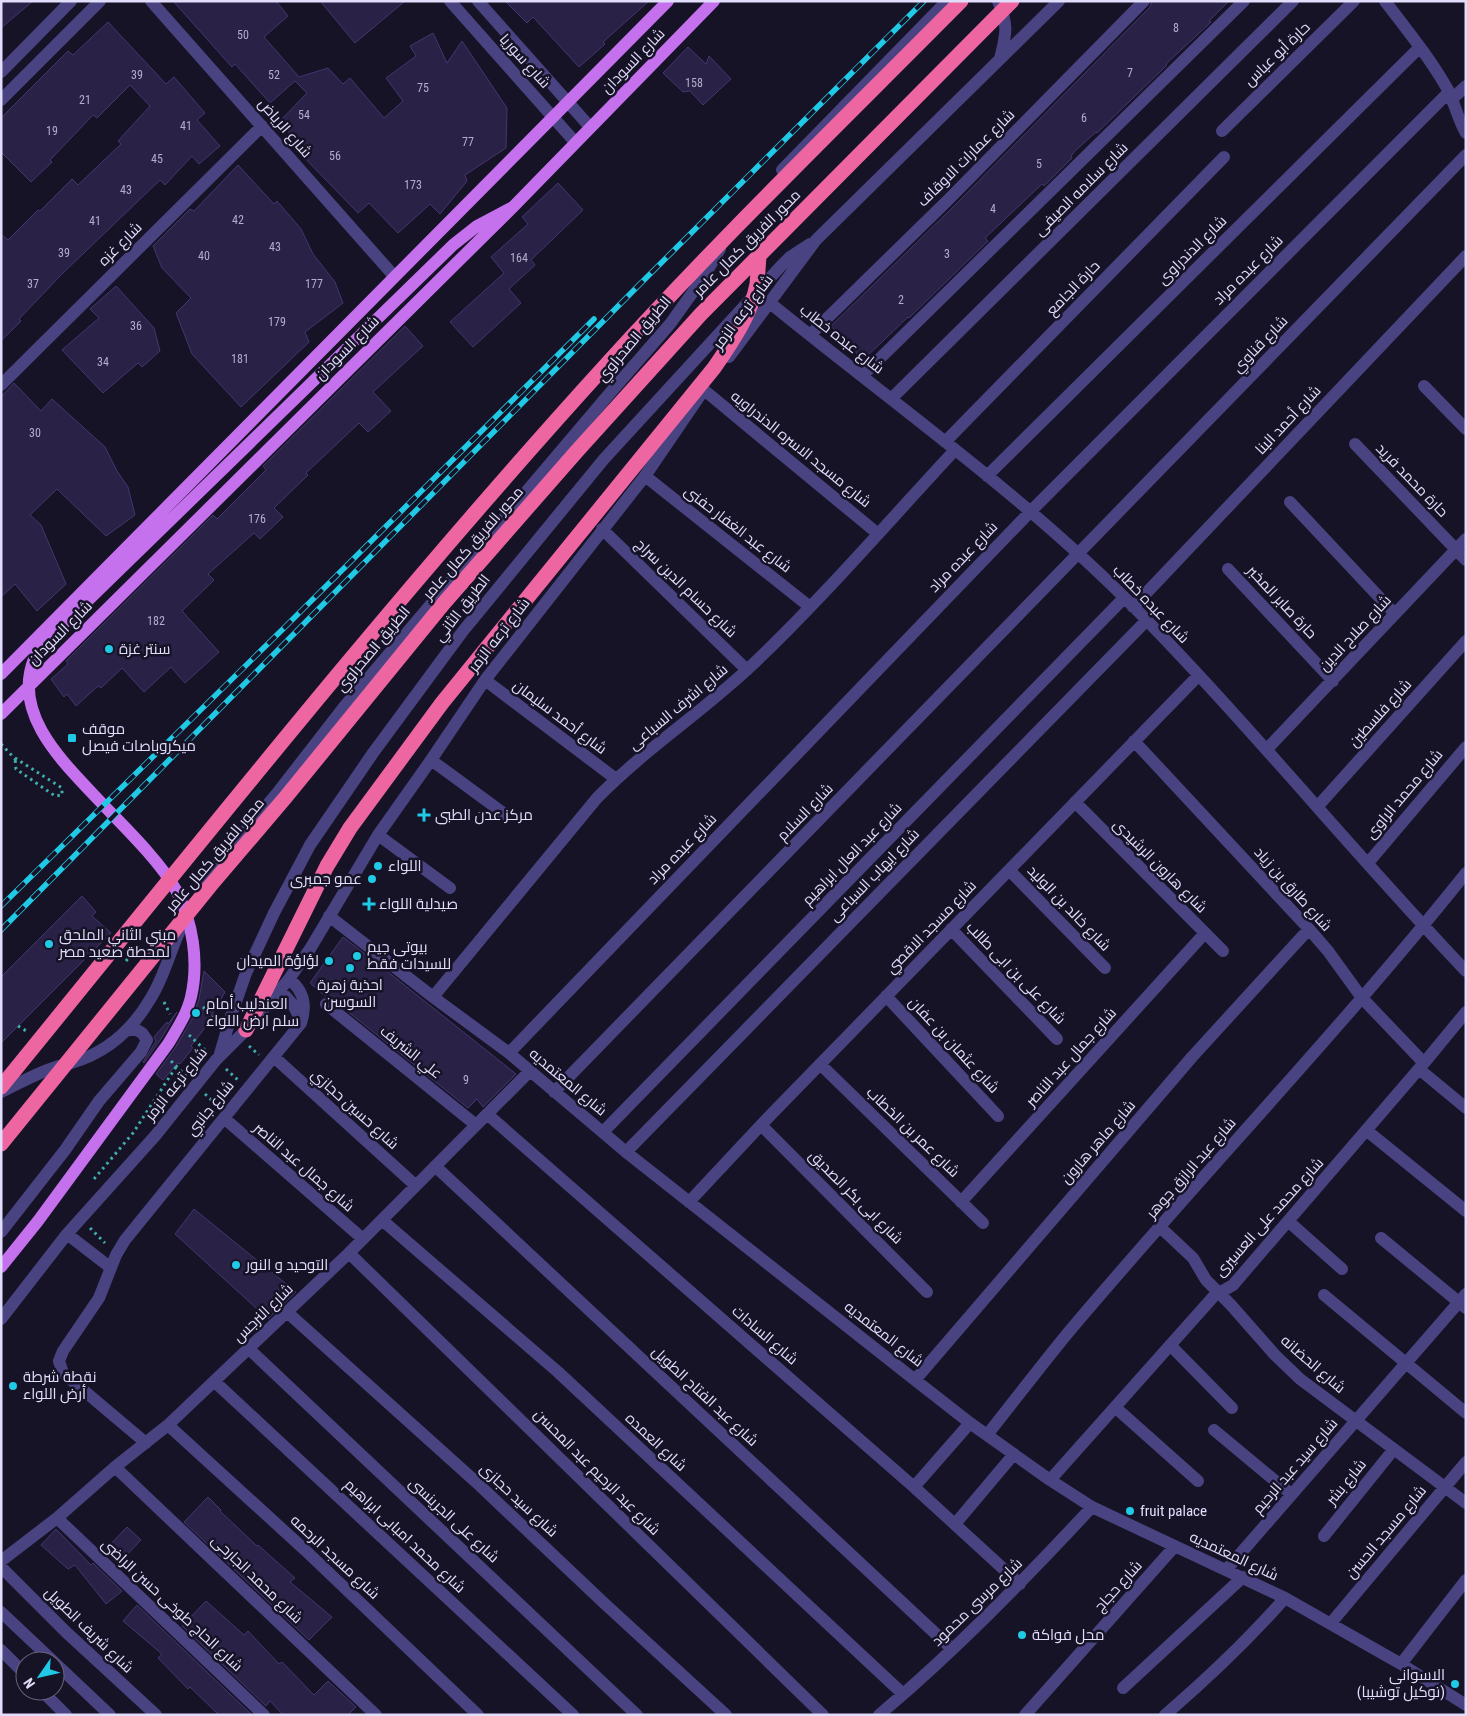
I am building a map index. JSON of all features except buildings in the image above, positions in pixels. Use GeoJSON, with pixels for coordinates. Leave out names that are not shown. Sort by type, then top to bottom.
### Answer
{"type":"FeatureCollection","features":[{"type":"Feature","properties":{"kind":"highway","name":"محور الفريق كمال عامر"},"geometry":{"type":"LineString","coordinates":[[1,1144],[444,603],[635,386],[701,314],[1012,1]]}},
{"type":"Feature","properties":{"kind":"highway","name":"محور الفريق كمال عامر"},"geometry":{"type":"LineString","coordinates":[[1,1087],[183,862],[418,580],[603,368],[951,2]]}},
{"type":"Feature","properties":{"kind":"highway"},"geometry":{"type":"LineString","coordinates":[[246,1030],[326,866],[350,828],[442,703],[714,368],[749,307],[756,286],[759,257]]}},
{"type":"Feature","properties":{"kind":"main road","name":"شارع السودان"},"geometry":{"type":"LineString","coordinates":[[1,674],[668,1]]}},
{"type":"Feature","properties":{"kind":"main road","name":"شارع السودان"},"geometry":{"type":"LineString","coordinates":[[1,714],[513,207],[714,1]]}},
{"type":"Feature","properties":{"kind":"main road"},"geometry":{"type":"LineString","coordinates":[[1,1267],[38,1221],[168,1044],[182,1020],[191,996],[194,962],[192,933],[175,889],[140,844],[59,758],[44,737],[35,717],[30,697],[30,678],[34,659],[42,646],[74,614],[453,244],[477,226],[513,207]]}},
{"type":"Feature","properties":{"kind":"street"},"geometry":{"type":"LineString","coordinates":[[1,72],[71,1]]}},
{"type":"Feature","properties":{"kind":"street"},"geometry":{"type":"LineString","coordinates":[[2,97],[100,1]]}},
{"type":"Feature","properties":{"kind":"street","name":"شارع الرياض"},"geometry":{"type":"LineString","coordinates":[[151,1],[394,276]]}},
{"type":"Feature","properties":{"kind":"street","name":"شارع سوريا"},"geometry":{"type":"LineString","coordinates":[[450,1],[575,142]]}},
{"type":"Feature","properties":{"kind":"street","name":"شارع سوريا"},"geometry":{"type":"LineString","coordinates":[[478,1],[590,127]]}},
{"type":"Feature","properties":{"kind":"street"},"geometry":{"type":"LineString","coordinates":[[998,1],[1005,16],[1006,32],[1000,59]]}},
{"type":"Feature","properties":{"kind":"street","name":"شارع ترعه الزمر"},"geometry":{"type":"LineString","coordinates":[[1,1318],[67,1234],[154,1136],[219,1057],[246,1030],[289,979],[310,949],[378,835],[484,680],[645,476],[704,390],[816,240],[1059,1]]}},
{"type":"Feature","properties":{"kind":"street","name":"شارع عمارات الاوقاف"},"geometry":{"type":"LineString","coordinates":[[810,335],[948,200],[1144,1]]}},
{"type":"Feature","properties":{"kind":"street"},"geometry":{"type":"LineString","coordinates":[[862,376],[1244,1]]}},
{"type":"Feature","properties":{"kind":"street","name":"شارع سلامه الصيفى"},"geometry":{"type":"LineString","coordinates":[[891,399],[1293,1]]}},
{"type":"Feature","properties":{"kind":"street","name":"حارة أبو عباس"},"geometry":{"type":"LineString","coordinates":[[1222,130],[1354,1]]}},
{"type":"Feature","properties":{"kind":"street"},"geometry":{"type":"LineString","coordinates":[[1385,1],[1420,47],[1450,96],[1466,133]]}},
{"type":"Feature","properties":{"kind":"street","name":"الطريق الصحراوي"},"geometry":{"type":"LineString","coordinates":[[1,1092],[54,1067],[71,1063],[102,1051],[137,1019],[165,972],[181,929],[205,881],[220,861],[351,700],[670,324],[703,278],[723,243],[768,185],[951,2]]}},
{"type":"Feature","properties":{"kind":"street","name":"شارع الدندراوى"},"geometry":{"type":"LineString","coordinates":[[987,476],[1420,47]]}},
{"type":"Feature","properties":{"kind":"street","name":"شارع عبده مراد"},"geometry":{"type":"LineString","coordinates":[[509,1053],[1030,512],[1450,96],[1466,86]]}},
{"type":"Feature","properties":{"kind":"street","name":"شارع غزه"},"geometry":{"type":"LineString","coordinates":[[1,385],[262,126]]}},
{"type":"Feature","properties":{"kind":"street","name":"شارع قناوي"},"geometry":{"type":"LineString","coordinates":[[1078,555],[1466,155]]}},
{"type":"Feature","properties":{"kind":"street","name":"حارة الجامع"},"geometry":{"type":"LineString","coordinates":[[950,446],[1224,157]]}},
{"type":"Feature","properties":{"kind":"street","name":"الطريق الثاني"},"geometry":{"type":"LineString","coordinates":[[219,1057],[230,1016],[246,973],[274,913],[310,845],[373,753],[463,631],[604,459],[781,266],[790,257],[816,240]]}},
{"type":"Feature","properties":{"kind":"street","name":"شارع أحمد البنا"},"geometry":{"type":"LineString","coordinates":[[1133,607],[1466,256]]}},
{"type":"Feature","properties":{"kind":"street","name":"شارع عبده خطاب"},"geometry":{"type":"LineString","coordinates":[[770,303],[987,476],[1030,512],[1124,598],[1267,749],[1423,926],[1466,971]]}},
{"type":"Feature","properties":{"kind":"street"},"geometry":{"type":"LineString","coordinates":[[1424,386],[1466,429]]}},
{"type":"Feature","properties":{"kind":"street","name":"شارع مسجد الاسره الدندراويه"},"geometry":{"type":"LineString","coordinates":[[704,390],[877,533]]}},
{"type":"Feature","properties":{"kind":"street","name":"حارة محمد فريد"},"geometry":{"type":"LineString","coordinates":[[1355,444],[1466,560]]}},
{"type":"Feature","properties":{"kind":"street","name":"شارع اشرف السباعى"},"geometry":{"type":"LineString","coordinates":[[433,997],[598,798],[616,779],[698,713],[747,670],[810,607],[877,533],[950,446]]}},
{"type":"Feature","properties":{"kind":"street","name":"شارع عبد الغفار حفنى"},"geometry":{"type":"LineString","coordinates":[[645,476],[810,607]]}},
{"type":"Feature","properties":{"kind":"street"},"geometry":{"type":"LineString","coordinates":[[1290,502],[1396,614]]}},
{"type":"Feature","properties":{"kind":"street","name":"شارع حسام الدين سراج"},"geometry":{"type":"LineString","coordinates":[[602,529],[747,670]]}},
{"type":"Feature","properties":{"kind":"street","name":"شارع صلاح الدين"},"geometry":{"type":"LineString","coordinates":[[1267,749],[1466,539]]}},
{"type":"Feature","properties":{"kind":"street","name":"شارع السلام"},"geometry":{"type":"LineString","coordinates":[[554,1092],[1078,555]]}},
{"type":"Feature","properties":{"kind":"street","name":"حارة صابر المخبر"},"geometry":{"type":"LineString","coordinates":[[1228,568],[1333,680]]}},
{"type":"Feature","properties":{"kind":"street","name":"شارع عبد العال ابراهيم"},"geometry":{"type":"LineString","coordinates":[[603,1132],[1124,598]]}},
{"type":"Feature","properties":{"kind":"street","name":"شارع ايهاب السباعى"},"geometry":{"type":"LineString","coordinates":[[626,1152],[1146,621]]}},
{"type":"Feature","properties":{"kind":"street","name":"شارع فلسطين"},"geometry":{"type":"LineString","coordinates":[[1318,806],[1466,641]]}},
{"type":"Feature","properties":{"kind":"street","name":"شارع مسجد الاقصي"},"geometry":{"type":"LineString","coordinates":[[689,1202],[820,1064],[1198,676]]}},
{"type":"Feature","properties":{"kind":"street","name":"شارع أحمد سليمان"},"geometry":{"type":"LineString","coordinates":[[484,680],[616,779]]}},
{"type":"Feature","properties":{"kind":"street","name":"شارع طارق بن زياد"},"geometry":{"type":"LineString","coordinates":[[1134,741],[1309,929],[1328,951],[1362,998],[1422,1066],[1466,1108]]}},
{"type":"Feature","properties":{"kind":"street","name":"شارع محمد الراوى"},"geometry":{"type":"LineString","coordinates":[[1368,863],[1466,746]]}},
{"type":"Feature","properties":{"kind":"street"},"geometry":{"type":"LineString","coordinates":[[431,760],[506,815]]}},
{"type":"Feature","properties":{"kind":"street","name":"شارع هارون الرشيدى"},"geometry":{"type":"LineString","coordinates":[[1075,802],[1223,951]]}},
{"type":"Feature","properties":{"kind":"street"},"geometry":{"type":"LineString","coordinates":[[378,835],[450,888]]}},
{"type":"Feature","properties":{"kind":"street","name":"شارع خالد بن الوليد"},"geometry":{"type":"LineString","coordinates":[[1010,871],[1105,968]]}},
{"type":"Feature","properties":{"kind":"street","name":"شارع عبد الرازق جوهر"},"geometry":{"type":"LineString","coordinates":[[987,1435],[1068,1333],[1362,998],[1466,873]]}},
{"type":"Feature","properties":{"kind":"street","name":"شارع المعتمديه"},"geometry":{"type":"LineString","coordinates":[[330,916],[433,997],[509,1053],[626,1152],[915,1380],[970,1423],[1050,1480],[1092,1507],[1285,1598],[1465,1702]]}},
{"type":"Feature","properties":{"kind":"street","name":"شارع على بن ابى طالب"},"geometry":{"type":"LineString","coordinates":[[951,929],[1058,1039]]}},
{"type":"Feature","properties":{"kind":"street","name":"شارع ماهر هارون"},"geometry":{"type":"LineString","coordinates":[[915,1380],[1192,1057],[1309,929]]}},
{"type":"Feature","properties":{"kind":"street","name":"شارع جمال عبد الناصر"},"geometry":{"type":"LineString","coordinates":[[961,1202],[1205,933]]}},
{"type":"Feature","properties":{"kind":"street"},"geometry":{"type":"LineString","coordinates":[[289,979],[295,984],[303,999],[304,1007],[301,1023]]}},
{"type":"Feature","properties":{"kind":"street"},"geometry":{"type":"LineString","coordinates":[[279,991],[292,1002],[301,1023]]}},
{"type":"Feature","properties":{"kind":"street","name":"شارع عثمان بن عفان"},"geometry":{"type":"LineString","coordinates":[[886,996],[998,1116]]}},
{"type":"Feature","properties":{"kind":"street","name":"علي الشريف"},"geometry":{"type":"LineString","coordinates":[[326,1004],[476,1125]]}},
{"type":"Feature","properties":{"kind":"street","name":"شارع محمد على العسيرى"},"geometry":{"type":"LineString","coordinates":[[1050,1480],[1218,1293],[1234,1284],[1422,1066],[1466,1012]]}},
{"type":"Feature","properties":{"kind":"street","name":"شارع جانبي"},"geometry":{"type":"LineString","coordinates":[[146,1443],[63,1373],[59,1361],[63,1350],[99,1298],[116,1255],[125,1240],[301,1023]]}},
{"type":"Feature","properties":{"kind":"street"},"geometry":{"type":"LineString","coordinates":[[1,1232],[65,1150],[99,1101],[141,1052],[147,1040],[135,1028],[126,1031]]}},
{"type":"Feature","properties":{"kind":"street","name":"شارع حسين حجازي"},"geometry":{"type":"LineString","coordinates":[[274,1057],[415,1185]]}},
{"type":"Feature","properties":{"kind":"street","name":"شارع عمر بن الخطاب"},"geometry":{"type":"LineString","coordinates":[[820,1064],[983,1223]]}},
{"type":"Feature","properties":{"kind":"street","name":"شارع النرجس"},"geometry":{"type":"LineString","coordinates":[[1,1561],[57,1518],[115,1467],[168,1425],[215,1382],[349,1253],[530,1071]]}},
{"type":"Feature","properties":{"kind":"street","name":"شارع السادات"},"geometry":{"type":"LineString","coordinates":[[487,1114],[956,1524],[1020,1584]]}},
{"type":"Feature","properties":{"kind":"street","name":"شارع جمال عبد الناصر"},"geometry":{"type":"LineString","coordinates":[[224,1118],[362,1240]]}},
{"type":"Feature","properties":{"kind":"street","name":"شارع ابى بكر الصديق"},"geometry":{"type":"LineString","coordinates":[[761,1125],[927,1292]]}},
{"type":"Feature","properties":{"kind":"street"},"geometry":{"type":"LineString","coordinates":[[1366,1130],[1466,1211]]}},
{"type":"Feature","properties":{"kind":"street","name":"شارع عبد الفتاح الطويل"},"geometry":{"type":"LineString","coordinates":[[435,1166],[952,1649]]}},
{"type":"Feature","properties":{"kind":"street","name":"شارع العمده"},"geometry":{"type":"LineString","coordinates":[[382,1220],[558,1372],[903,1694]]}},
{"type":"Feature","properties":{"kind":"street"},"geometry":{"type":"LineString","coordinates":[[1288,1221],[1342,1269]]}},
{"type":"Feature","properties":{"kind":"street","name":"شارع الحضانه"},"geometry":{"type":"LineString","coordinates":[[1160,1227],[1193,1258],[1203,1276],[1218,1293],[1275,1355],[1300,1379],[1466,1502]]}},
{"type":"Feature","properties":{"kind":"street"},"geometry":{"type":"LineString","coordinates":[[67,1234],[111,1268]]}},
{"type":"Feature","properties":{"kind":"street"},"geometry":{"type":"LineString","coordinates":[[1381,1238],[1463,1302]]}},
{"type":"Feature","properties":{"kind":"street","name":"شارع عبد الرحيم عبد المحسن"},"geometry":{"type":"LineString","coordinates":[[349,1253],[823,1715]]}},
{"type":"Feature","properties":{"kind":"street"},"geometry":{"type":"LineString","coordinates":[[1324,1295],[1466,1413]]}},
{"type":"Feature","properties":{"kind":"street","name":"شارع سيد عبد الرحيم"},"geometry":{"type":"LineString","coordinates":[[1227,1569],[1405,1363],[1463,1302]]}},
{"type":"Feature","properties":{"kind":"street","name":"شارع سيد حجازى"},"geometry":{"type":"LineString","coordinates":[[287,1312],[476,1482],[726,1715]]}},
{"type":"Feature","properties":{"kind":"street"},"geometry":{"type":"LineString","coordinates":[[1170,1345],[1232,1408]]}},
{"type":"Feature","properties":{"kind":"street","name":"شارع على الجرينسى"},"geometry":{"type":"LineString","coordinates":[[249,1349],[636,1715]]}},
{"type":"Feature","properties":{"kind":"street","name":"شارع محمد امبابى ابراهيم"},"geometry":{"type":"LineString","coordinates":[[215,1382],[573,1715]]}},
{"type":"Feature","properties":{"kind":"street"},"geometry":{"type":"LineString","coordinates":[[1116,1408],[1198,1481]]}},
{"type":"Feature","properties":{"kind":"street"},"geometry":{"type":"LineString","coordinates":[[914,1487],[970,1423]]}},
{"type":"Feature","properties":{"kind":"street","name":"شارع مسجد الرحمه"},"geometry":{"type":"LineString","coordinates":[[168,1425],[305,1550],[478,1715]]}},
{"type":"Feature","properties":{"kind":"street"},"geometry":{"type":"LineString","coordinates":[[1214,1430],[1291,1494]]}},
{"type":"Feature","properties":{"kind":"street","name":"شارع بشر"},"geometry":{"type":"LineString","coordinates":[[1324,1536],[1394,1449]]}},
{"type":"Feature","properties":{"kind":"street"},"geometry":{"type":"LineString","coordinates":[[956,1524],[1014,1454]]}},
{"type":"Feature","properties":{"kind":"street","name":"شارع مسجد الحسن"},"geometry":{"type":"LineString","coordinates":[[1331,1623],[1466,1462]]}},
{"type":"Feature","properties":{"kind":"street","name":"شارع محمد الجارحى"},"geometry":{"type":"LineString","coordinates":[[115,1467],[376,1715]]}},
{"type":"Feature","properties":{"kind":"street","name":"شارع مرسى محمود"},"geometry":{"type":"LineString","coordinates":[[878,1715],[952,1649],[1020,1584],[1092,1507]]}},
{"type":"Feature","properties":{"kind":"street","name":"شارع الحاج طوخى حسن الراضى"},"geometry":{"type":"LineString","coordinates":[[57,1518],[264,1715]]}},
{"type":"Feature","properties":{"kind":"street","name":"شارع حجاج"},"geometry":{"type":"LineString","coordinates":[[1025,1715],[1175,1546]]}},
{"type":"Feature","properties":{"kind":"street","name":"شارع شريف الطويل"},"geometry":{"type":"LineString","coordinates":[[1,1567],[66,1632],[156,1715]]}},
{"type":"Feature","properties":{"kind":"street"},"geometry":{"type":"LineString","coordinates":[[1123,1688],[1243,1577]]}},
{"type":"Feature","properties":{"kind":"street"},"geometry":{"type":"LineString","coordinates":[[1401,1664],[1466,1580]]}},
{"type":"Feature","properties":{"kind":"street"},"geometry":{"type":"LineString","coordinates":[[1165,1715],[1224,1663],[1285,1598]]}},
{"type":"Feature","properties":{"kind":"street"},"geometry":{"type":"LineString","coordinates":[[1,1612],[42,1651]]}},
{"type":"Feature","properties":{"kind":"street"},"geometry":{"type":"LineString","coordinates":[[1,1650],[15,1664]]}},
{"type":"Feature","properties":{"kind":"street"},"geometry":{"type":"LineString","coordinates":[[65,1672],[110,1715]]}},
{"type":"Feature","properties":{"kind":"street"},"geometry":{"type":"LineString","coordinates":[[52,1701],[66,1715]]}},
{"type":"Feature","properties":{"kind":"path"},"geometry":{"type":"LineString","coordinates":[[1,744],[18,762]]}},
{"type":"Feature","properties":{"kind":"path"},"geometry":{"type":"LineString","coordinates":[[15,758],[62,788],[62,795],[55,796],[16,769],[15,758]]}},
{"type":"Feature","properties":{"kind":"railway"},"geometry":{"type":"LineString","coordinates":[[1,930],[638,286],[924,1]]}},
{"type":"Feature","properties":{"kind":"railway"},"geometry":{"type":"LineString","coordinates":[[1,906],[284,628],[594,319]]}},
{"type":"Feature","properties":{"kind":"place","name":"سنتر غزة"},"geometry":{"type":"Point","coordinates":[109,649]}},
{"type":"Feature","properties":{"kind":"place","name":"موقف ميكروباصات فيصل"},"geometry":{"type":"Point","coordinates":[72,738]}},
{"type":"Feature","properties":{"kind":"place","name":"مركز عدن الطبى"},"geometry":{"type":"Point","coordinates":[424,815]}},
{"type":"Feature","properties":{"kind":"place","name":"اللواء"},"geometry":{"type":"Point","coordinates":[378,866]}},
{"type":"Feature","properties":{"kind":"place","name":"عمو جمبرى"},"geometry":{"type":"Point","coordinates":[372,879]}},
{"type":"Feature","properties":{"kind":"place","name":"صيدلية اللواء"},"geometry":{"type":"Point","coordinates":[369,904]}},
{"type":"Feature","properties":{"kind":"place","name":"مبني الثاني الملحق لمحطة صعيد مصر"},"geometry":{"type":"Point","coordinates":[49,944]}},
{"type":"Feature","properties":{"kind":"place","name":"بيوتى جيم للسيدات فقط"},"geometry":{"type":"Point","coordinates":[357,956]}},
{"type":"Feature","properties":{"kind":"place","name":"لؤلؤة الميدان"},"geometry":{"type":"Point","coordinates":[329,961]}},
{"type":"Feature","properties":{"kind":"place","name":"احذية زهرة السوسن"},"geometry":{"type":"Point","coordinates":[350,968]}},
{"type":"Feature","properties":{"kind":"place","name":"العندليب أمام سلم ارض اللواء"},"geometry":{"type":"Point","coordinates":[196,1013]}},
{"type":"Feature","properties":{"kind":"place","name":"التوحيد و النور"},"geometry":{"type":"Point","coordinates":[236,1265]}},
{"type":"Feature","properties":{"kind":"place","name":"نقطة شرطة أرض اللواء"},"geometry":{"type":"Point","coordinates":[13,1386]}},
{"type":"Feature","properties":{"kind":"place","name":"fruit palace"},"geometry":{"type":"Point","coordinates":[1130,1511]}},
{"type":"Feature","properties":{"kind":"place","name":"محل فواكة"},"geometry":{"type":"Point","coordinates":[1022,1635]}},
{"type":"Feature","properties":{"kind":"place","name":"الاسوانى (توكيل توشيبا)"},"geometry":{"type":"Point","coordinates":[1455,1684]}}]}
